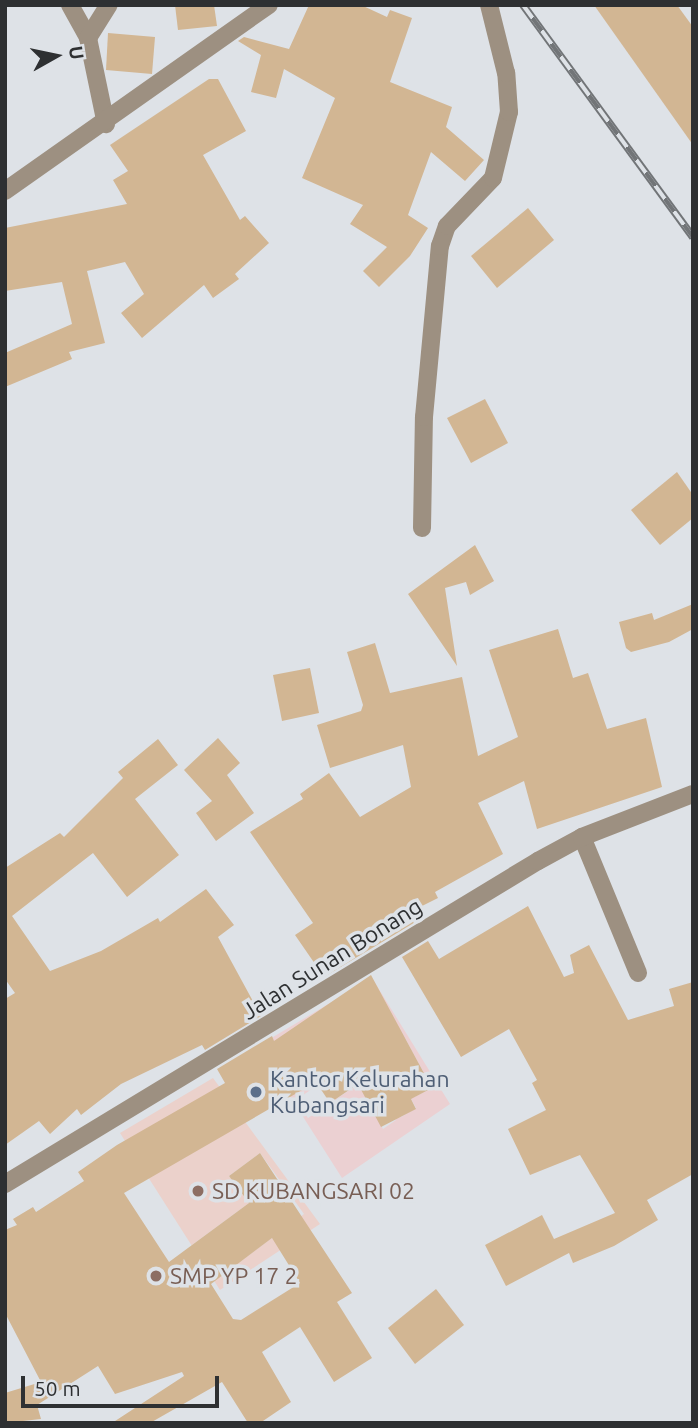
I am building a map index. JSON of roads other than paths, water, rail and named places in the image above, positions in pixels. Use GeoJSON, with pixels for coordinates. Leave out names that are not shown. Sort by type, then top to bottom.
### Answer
{"type":"FeatureCollection","features":[{"type":"Feature","properties":{"kind":"street"},"geometry":{"type":"LineString","coordinates":[[70,5],[88,38],[106,124]]}},
{"type":"Feature","properties":{"kind":"street"},"geometry":{"type":"LineString","coordinates":[[88,38],[109,5]]}},
{"type":"Feature","properties":{"kind":"street"},"geometry":{"type":"LineString","coordinates":[[422,528],[424,417],[440,246],[447,226],[493,178],[509,112],[506,73],[489,5]]}},
{"type":"Feature","properties":{"kind":"street"},"geometry":{"type":"LineString","coordinates":[[5,191],[106,124],[258,8]]}},
{"type":"Feature","properties":{"kind":"street","name":"Jalan Sunan Bonang"},"geometry":{"type":"LineString","coordinates":[[5,1184],[582,837],[693,794]]}},
{"type":"Feature","properties":{"kind":"street"},"geometry":{"type":"LineString","coordinates":[[582,837],[638,973]]}},
{"type":"Feature","properties":{"kind":"railway"},"geometry":{"type":"LineString","coordinates":[[523,5],[693,237]]}},
{"type":"Feature","properties":{"kind":"place","name":"Kantor Kelurahan Kubangsari"},"geometry":{"type":"Point","coordinates":[256,1092]}},
{"type":"Feature","properties":{"kind":"place","name":"SD KUBANGSARI 02"},"geometry":{"type":"Point","coordinates":[198,1191]}},
{"type":"Feature","properties":{"kind":"place","name":"SMP YP 17 2"},"geometry":{"type":"Point","coordinates":[156,1276]}}]}
